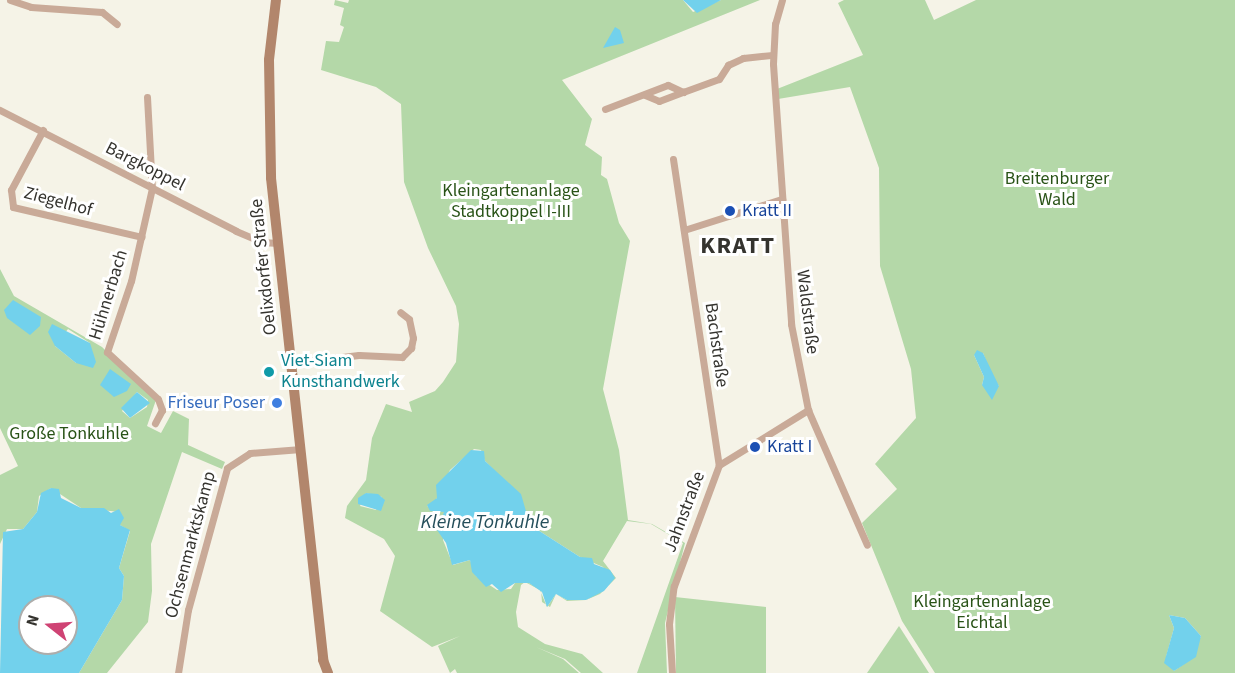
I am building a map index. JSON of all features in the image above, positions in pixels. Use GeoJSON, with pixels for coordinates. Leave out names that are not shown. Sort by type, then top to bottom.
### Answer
{"type":"FeatureCollection","features":[{"type":"Feature","properties":{"kind":"street"},"geometry":{"type":"LineString","coordinates":[[10,0],[31,8],[102,12],[117,24]]}},
{"type":"Feature","properties":{"kind":"street","name":"Oelixdorfer Straße"},"geometry":{"type":"LineString","coordinates":[[276,0],[267,106],[278,243],[323,660],[328,673]]}},
{"type":"Feature","properties":{"kind":"street","name":"Waldstraße"},"geometry":{"type":"LineString","coordinates":[[782,0],[773,56],[790,315],[808,410],[867,545]]}},
{"type":"Feature","properties":{"kind":"street"},"geometry":{"type":"LineString","coordinates":[[645,94],[659,101],[719,79],[728,65],[743,58],[773,56]]}},
{"type":"Feature","properties":{"kind":"street"},"geometry":{"type":"LineString","coordinates":[[605,109],[668,85],[683,92]]}},
{"type":"Feature","properties":{"kind":"street","name":"Hühnerbach"},"geometry":{"type":"LineString","coordinates":[[147,97],[152,188],[142,237],[107,352],[158,399],[162,410],[155,423]]}},
{"type":"Feature","properties":{"kind":"street","name":"Bargkoppel"},"geometry":{"type":"LineString","coordinates":[[0,110],[246,235],[278,243]]}},
{"type":"Feature","properties":{"kind":"street","name":"Ziegelhof"},"geometry":{"type":"LineString","coordinates":[[43,130],[11,190],[14,207],[142,237]]}},
{"type":"Feature","properties":{"kind":"street","name":"Bachstraße"},"geometry":{"type":"LineString","coordinates":[[673,159],[719,465]]}},
{"type":"Feature","properties":{"kind":"street"},"geometry":{"type":"LineString","coordinates":[[684,230],[782,199]]}},
{"type":"Feature","properties":{"kind":"street"},"geometry":{"type":"LineString","coordinates":[[292,363],[359,355],[402,357],[411,348],[413,338],[409,319],[400,312]]}},
{"type":"Feature","properties":{"kind":"street","name":"Jahnstraße"},"geometry":{"type":"LineString","coordinates":[[672,673],[669,624],[676,579],[719,465],[808,410]]}},
{"type":"Feature","properties":{"kind":"street","name":"Ochsenmarktskamp"},"geometry":{"type":"LineString","coordinates":[[178,673],[188,610],[227,468],[250,453],[301,449]]}},
{"type":"Feature","properties":{"kind":"green space","name":"Kleingartenanlage Stadtkoppel I-III"},"geometry":{"type":"Polygon","coordinates":[[[335,0],[348,3],[349,0],[683,0],[693,12],[721,0],[760,0],[562,80],[592,119],[585,145],[602,157],[601,175],[607,179],[619,223],[630,241],[603,389],[619,450],[628,520],[652,524],[685,543],[665,623],[667,673],[637,673],[683,543],[651,524],[627,521],[603,561],[616,578],[608,586],[611,581],[603,567],[580,557],[530,525],[515,491],[485,461],[481,450],[474,449],[450,470],[436,500],[427,506],[444,512],[443,540],[453,565],[470,560],[476,576],[497,590],[511,589],[515,583],[524,583],[521,585],[516,612],[518,627],[545,644],[582,654],[603,673],[581,673],[565,659],[536,647],[563,659],[579,673],[457,673],[455,669],[450,673],[438,646],[460,636],[432,647],[380,611],[395,556],[384,539],[345,518],[347,506],[366,480],[372,438],[386,404],[412,412],[409,402],[435,391],[456,362],[459,324],[456,306],[428,248],[404,182],[401,104],[376,87],[321,70],[326,41],[339,42],[344,27],[340,25],[344,8],[334,5],[335,0]],[[366,493],[360,506],[376,510],[382,497],[366,493]]]}},
{"type":"Feature","properties":{"kind":"green space","name":"Breitenburger Wald"},"geometry":{"type":"Polygon","coordinates":[[[844,0],[925,0],[934,20],[976,0],[1235,0],[1235,673],[935,673],[902,621],[862,523],[897,489],[875,464],[916,418],[911,369],[880,266],[879,168],[850,87],[778,99],[777,89],[863,55],[838,3],[844,0]],[[983,353],[974,355],[984,377],[982,385],[999,386],[993,378],[983,353]],[[1169,615],[1174,628],[1166,657],[1174,671],[1191,659],[1201,636],[1185,618],[1169,615]]]}},
{"type":"Feature","properties":{"kind":"green space","name":"Große Tonkuhle"},"geometry":{"type":"Polygon","coordinates":[[[0,269],[14,296],[102,347],[156,400],[147,426],[161,433],[173,411],[189,419],[188,445],[225,462],[222,469],[182,452],[151,544],[152,591],[148,622],[107,673],[79,673],[122,600],[124,576],[119,568],[130,531],[120,525],[120,512],[81,508],[51,488],[39,496],[37,512],[23,529],[7,529],[0,544],[0,475],[18,466],[0,428],[0,269]],[[68,329],[55,346],[76,363],[90,343],[68,329]],[[137,392],[122,411],[130,418],[147,407],[148,400],[137,392]]]}},
{"type":"Feature","properties":{"kind":"green space"},"geometry":{"type":"Polygon","coordinates":[[[608,586],[600,594],[586,600],[608,586]]]}},
{"type":"Feature","properties":{"kind":"green space"},"geometry":{"type":"Polygon","coordinates":[[[675,597],[766,607],[766,673],[676,673],[675,597]]]}},
{"type":"Feature","properties":{"kind":"green space"},"geometry":{"type":"Polygon","coordinates":[[[899,626],[929,673],[867,673],[899,626]]]}},
{"type":"Feature","properties":{"kind":"water"},"geometry":{"type":"Polygon","coordinates":[[[683,0],[721,0],[697,13],[683,0]]]}},
{"type":"Feature","properties":{"kind":"water"},"geometry":{"type":"Polygon","coordinates":[[[615,27],[620,30],[624,43],[603,48],[615,27]]]}},
{"type":"Feature","properties":{"kind":"water"},"geometry":{"type":"Polygon","coordinates":[[[13,300],[41,317],[40,326],[30,335],[7,318],[4,310],[13,300]]]}},
{"type":"Feature","properties":{"kind":"water"},"geometry":{"type":"Polygon","coordinates":[[[52,324],[90,343],[96,362],[93,368],[76,363],[55,346],[48,332],[52,324]]]}},
{"type":"Feature","properties":{"kind":"water"},"geometry":{"type":"Polygon","coordinates":[[[977,350],[983,353],[999,386],[992,400],[982,385],[984,377],[974,355],[977,350]]]}},
{"type":"Feature","properties":{"kind":"water"},"geometry":{"type":"Polygon","coordinates":[[[110,369],[131,384],[127,391],[114,397],[100,385],[110,369]]]}},
{"type":"Feature","properties":{"kind":"water"},"geometry":{"type":"Polygon","coordinates":[[[137,392],[150,403],[130,418],[121,408],[137,392]]]}},
{"type":"Feature","properties":{"kind":"water","name":"Kleine Tonkuhle"},"geometry":{"type":"Polygon","coordinates":[[[471,450],[484,451],[485,461],[521,494],[530,525],[580,557],[592,558],[594,564],[610,570],[615,578],[604,591],[586,600],[567,600],[556,594],[547,607],[542,592],[529,583],[515,583],[501,592],[492,584],[486,587],[472,572],[470,560],[452,565],[446,543],[437,530],[444,512],[430,511],[427,505],[437,498],[436,485],[471,450]]]}},
{"type":"Feature","properties":{"kind":"water","name":"Große Tonkuhle"},"geometry":{"type":"Polygon","coordinates":[[[51,488],[59,489],[61,498],[81,508],[104,508],[111,513],[119,509],[124,518],[120,525],[130,530],[119,568],[124,576],[122,600],[79,673],[0,673],[3,532],[23,529],[37,512],[41,493],[51,488]]]}},
{"type":"Feature","properties":{"kind":"water"},"geometry":{"type":"Polygon","coordinates":[[[366,493],[378,494],[385,500],[381,511],[358,504],[358,498],[366,493]]]}},
{"type":"Feature","properties":{"kind":"water"},"geometry":{"type":"Polygon","coordinates":[[[1169,615],[1185,618],[1201,636],[1196,657],[1174,671],[1164,663],[1174,628],[1169,615]]]}},
{"type":"Feature","properties":{"kind":"place","name":"Kratt II"},"geometry":{"type":"Point","coordinates":[730,211]}},
{"type":"Feature","properties":{"kind":"place","name":"Viet-Siam Kunsthandwerk"},"geometry":{"type":"Point","coordinates":[269,372]}},
{"type":"Feature","properties":{"kind":"place","name":"Friseur Poser"},"geometry":{"type":"Point","coordinates":[277,403]}},
{"type":"Feature","properties":{"kind":"place","name":"Kratt I"},"geometry":{"type":"Point","coordinates":[755,447]}},
{"type":"Feature","properties":{"kind":"district","name":"KRATT"},"geometry":{"type":"Point","coordinates":[738,246]}},
{"type":"Feature","properties":{"kind":"park label","name":"Kleingartenanlage Eichtal"},"geometry":{"type":"Point","coordinates":[982,613]}}]}
